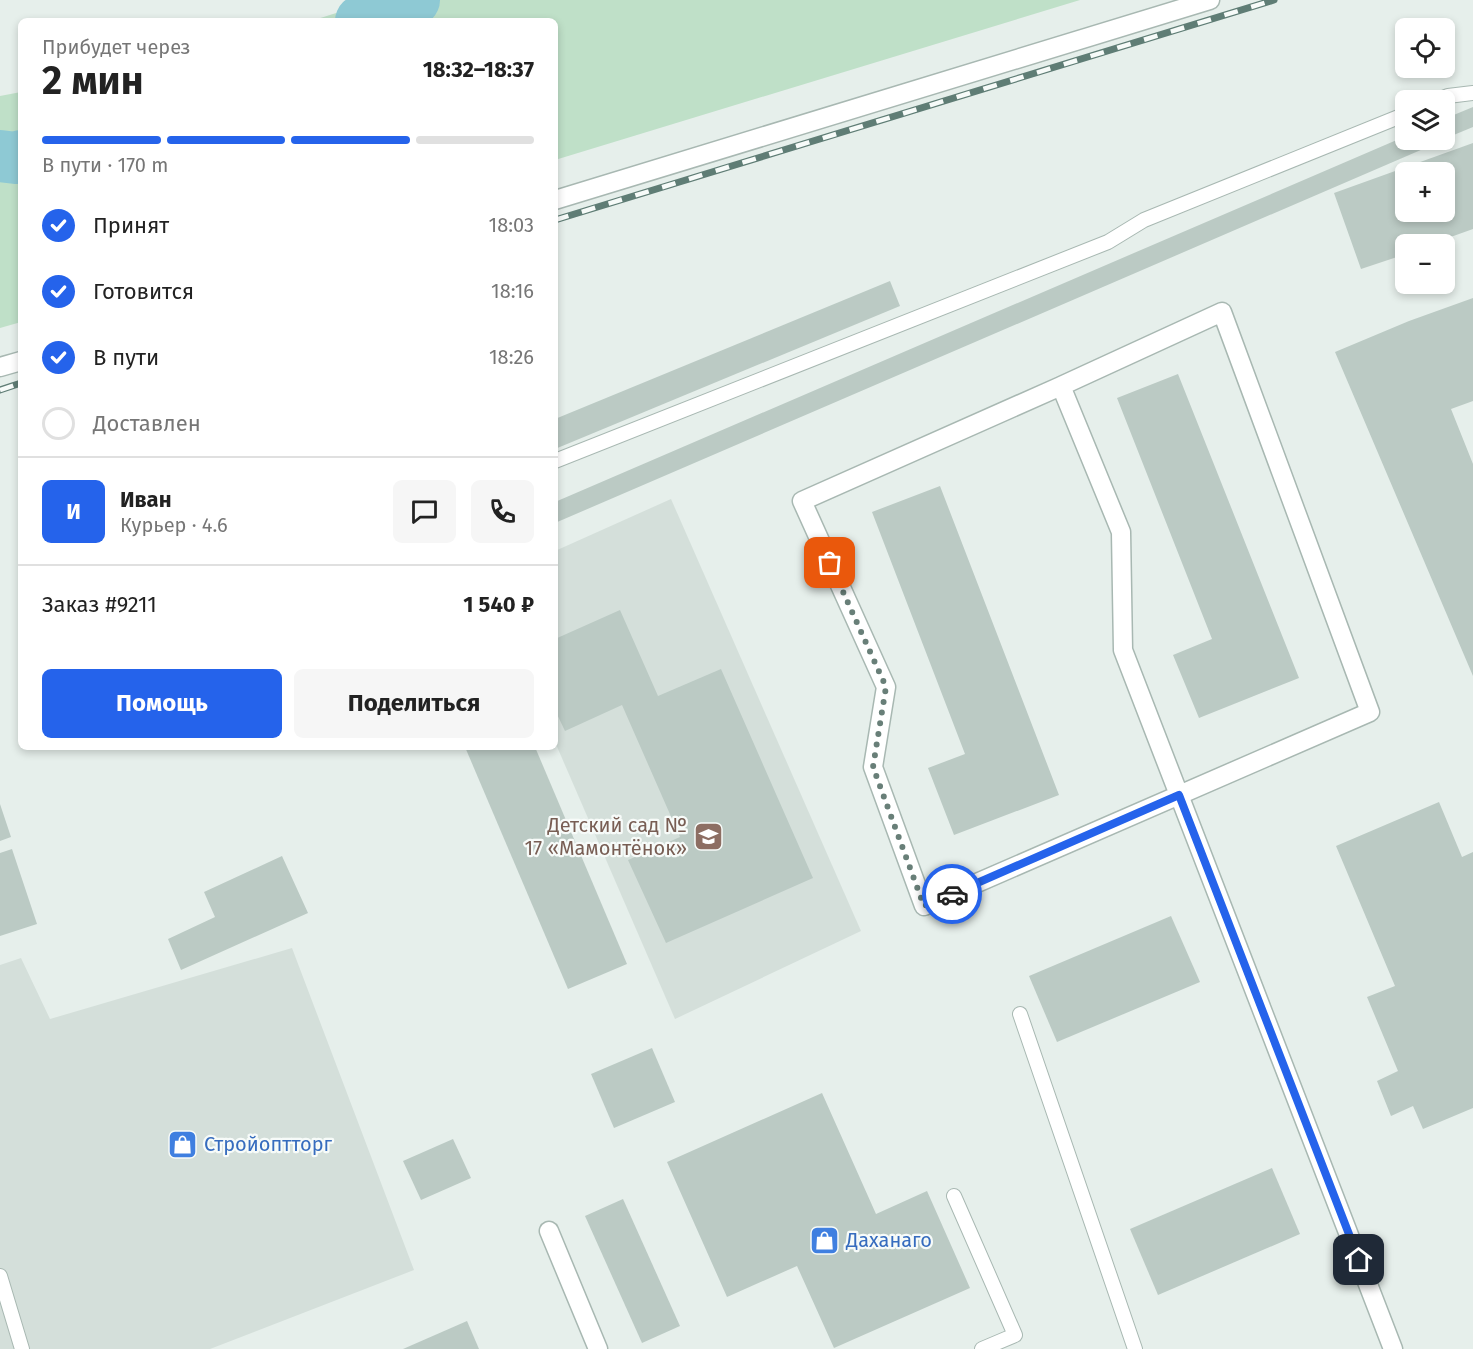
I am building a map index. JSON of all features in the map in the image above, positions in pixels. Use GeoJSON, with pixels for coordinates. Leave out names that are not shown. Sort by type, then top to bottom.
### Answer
{"type":"FeatureCollection","features":[{"type":"Feature","properties":{"kind":"street"},"geometry":{"type":"LineString","coordinates":[[558,199],[1210,0]]}},
{"type":"Feature","properties":{"kind":"street"},"geometry":{"type":"LineString","coordinates":[[1221,312],[1370,712],[924,906],[873,767],[886,687],[802,501],[1061,386],[1221,312]]}},
{"type":"Feature","properties":{"kind":"street"},"geometry":{"type":"LineString","coordinates":[[0,367],[18,362]]}},
{"type":"Feature","properties":{"kind":"street"},"geometry":{"type":"LineString","coordinates":[[1061,386],[1121,532],[1123,650],[1393,1349]]}},
{"type":"Feature","properties":{"kind":"street"},"geometry":{"type":"LineString","coordinates":[[549,1231],[598,1349]]}},
{"type":"Feature","properties":{"kind":"lane"},"geometry":{"type":"LineString","coordinates":[[1455,95],[1473,93]]}},
{"type":"Feature","properties":{"kind":"lane"},"geometry":{"type":"LineString","coordinates":[[558,460],[1108,242],[1144,220],[1395,118]]}},
{"type":"Feature","properties":{"kind":"lane"},"geometry":{"type":"LineString","coordinates":[[1020,1014],[1134,1349]]}},
{"type":"Feature","properties":{"kind":"lane"},"geometry":{"type":"LineString","coordinates":[[954,1196],[1015,1335],[982,1349]]}},
{"type":"Feature","properties":{"kind":"lane"},"geometry":{"type":"LineString","coordinates":[[0,1276],[22,1349]]}},
{"type":"Feature","properties":{"kind":"shaded area","name":"Детский сад № 17 «Мамонтёнок»"},"geometry":{"type":"Polygon","coordinates":[[[671,499],[861,931],[675,1019],[558,749],[558,550],[671,499]]]}},
{"type":"Feature","properties":{"kind":"shaded area","name":"Стройоптторг"},"geometry":{"type":"Polygon","coordinates":[[[292,948],[414,1270],[210,1349],[0,1349],[0,965],[21,958],[50,1019],[292,948]]]}},
{"type":"Feature","properties":{"kind":"green space"},"geometry":{"type":"Polygon","coordinates":[[[377,0],[1080,0],[558,159],[558,18],[320,18],[377,0]]]}},
{"type":"Feature","properties":{"kind":"green space"},"geometry":{"type":"Polygon","coordinates":[[[18,93],[18,323],[0,328],[0,96],[18,93]]]}},
{"type":"Feature","properties":{"kind":"building"},"geometry":{"type":"Polygon","coordinates":[[[1473,107],[1473,127],[1455,134],[1455,114],[1473,107]]]}},
{"type":"Feature","properties":{"kind":"building"},"geometry":{"type":"Polygon","coordinates":[[[1395,141],[1395,150],[1421,150],[558,522],[558,501],[1395,141]]]}},
{"type":"Feature","properties":{"kind":"building"},"geometry":{"type":"Polygon","coordinates":[[[1473,143],[1473,229],[1455,235],[1395,234],[1395,258],[1361,269],[1334,193],[1395,171],[1395,222],[1455,222],[1455,162],[1420,162],[1473,143]]]}},
{"type":"Feature","properties":{"kind":"building"},"geometry":{"type":"Polygon","coordinates":[[[890,281],[900,306],[558,448],[558,418],[890,281]]]}},
{"type":"Feature","properties":{"kind":"building"},"geometry":{"type":"Polygon","coordinates":[[[1473,298],[1473,401],[1451,409],[1473,464],[1473,676],[1335,352],[1409,321],[1473,298]]]}},
{"type":"Feature","properties":{"kind":"building"},"geometry":{"type":"Polygon","coordinates":[[[1178,374],[1299,678],[1199,718],[1173,655],[1212,639],[1117,398],[1178,374]]]}},
{"type":"Feature","properties":{"kind":"building"},"geometry":{"type":"Polygon","coordinates":[[[940,486],[1059,795],[954,835],[928,768],[965,754],[872,512],[940,486]]]}},
{"type":"Feature","properties":{"kind":"building"},"geometry":{"type":"Polygon","coordinates":[[[620,610],[658,696],[721,669],[813,878],[666,943],[628,860],[680,837],[622,705],[565,731],[558,716],[558,638],[620,610]]]}},
{"type":"Feature","properties":{"kind":"building"},"geometry":{"type":"Polygon","coordinates":[[[466,750],[536,750],[627,964],[568,989],[466,750]]]}},
{"type":"Feature","properties":{"kind":"building"},"geometry":{"type":"Polygon","coordinates":[[[1439,802],[1462,857],[1473,852],[1473,1108],[1423,1129],[1413,1106],[1391,1116],[1377,1081],[1398,1071],[1367,997],[1395,986],[1336,846],[1439,802]]]}},
{"type":"Feature","properties":{"kind":"building"},"geometry":{"type":"Polygon","coordinates":[[[0,804],[11,837],[0,841],[0,804]]]}},
{"type":"Feature","properties":{"kind":"building"},"geometry":{"type":"Polygon","coordinates":[[[12,849],[37,924],[0,936],[0,853],[12,849]]]}},
{"type":"Feature","properties":{"kind":"building"},"geometry":{"type":"Polygon","coordinates":[[[282,856],[308,913],[181,970],[168,939],[215,917],[204,892],[282,856]]]}},
{"type":"Feature","properties":{"kind":"building"},"geometry":{"type":"Polygon","coordinates":[[[1171,916],[1200,982],[1057,1042],[1029,976],[1171,916]]]}},
{"type":"Feature","properties":{"kind":"building"},"geometry":{"type":"Polygon","coordinates":[[[652,1048],[675,1102],[614,1128],[591,1074],[652,1048]]]}},
{"type":"Feature","properties":{"kind":"building","name":"Даханаго"},"geometry":{"type":"Polygon","coordinates":[[[822,1093],[876,1214],[927,1191],[970,1288],[834,1348],[797,1266],[727,1297],[667,1162],[822,1093]]]}},
{"type":"Feature","properties":{"kind":"building"},"geometry":{"type":"Polygon","coordinates":[[[453,1139],[471,1178],[421,1200],[403,1161],[453,1139]]]}},
{"type":"Feature","properties":{"kind":"building"},"geometry":{"type":"Polygon","coordinates":[[[1272,1168],[1300,1234],[1158,1295],[1130,1229],[1272,1168]]]}},
{"type":"Feature","properties":{"kind":"building"},"geometry":{"type":"Polygon","coordinates":[[[623,1199],[680,1326],[642,1343],[585,1216],[623,1199]]]}},
{"type":"Feature","properties":{"kind":"building"},"geometry":{"type":"Polygon","coordinates":[[[467,1321],[479,1349],[403,1349],[467,1321]]]}},
{"type":"Feature","properties":{"kind":"waterway"},"geometry":{"type":"LineString","coordinates":[[369,18],[414,0]]}},
{"type":"Feature","properties":{"kind":"waterway"},"geometry":{"type":"LineString","coordinates":[[0,156],[18,157]]}},
{"type":"Feature","properties":{"kind":"railway"},"geometry":{"type":"LineString","coordinates":[[558,219],[1274,0]]}},
{"type":"Feature","properties":{"kind":"railway"},"geometry":{"type":"LineString","coordinates":[[0,390],[18,384]]}},
{"type":"Feature","properties":{"kind":"way so far"},"geometry":{"type":"LineString","coordinates":[[830,563],[886,687],[873,767],[924,906],[952,894]]}},
{"type":"Feature","properties":{"kind":"place","name":"Детский сад № 17 «Мамонтёнок»"},"geometry":{"type":"Point","coordinates":[708,836]}},
{"type":"Feature","properties":{"kind":"place","name":"Стройоптторг"},"geometry":{"type":"Point","coordinates":[183,1144]}},
{"type":"Feature","properties":{"kind":"place","name":"Даханаго"},"geometry":{"type":"Point","coordinates":[825,1240]}},
{"type":"Feature","properties":{"kind":"route"},"geometry":{"type":"LineString","coordinates":[[952,894],[1179,795],[1359,1260]]}}]}
